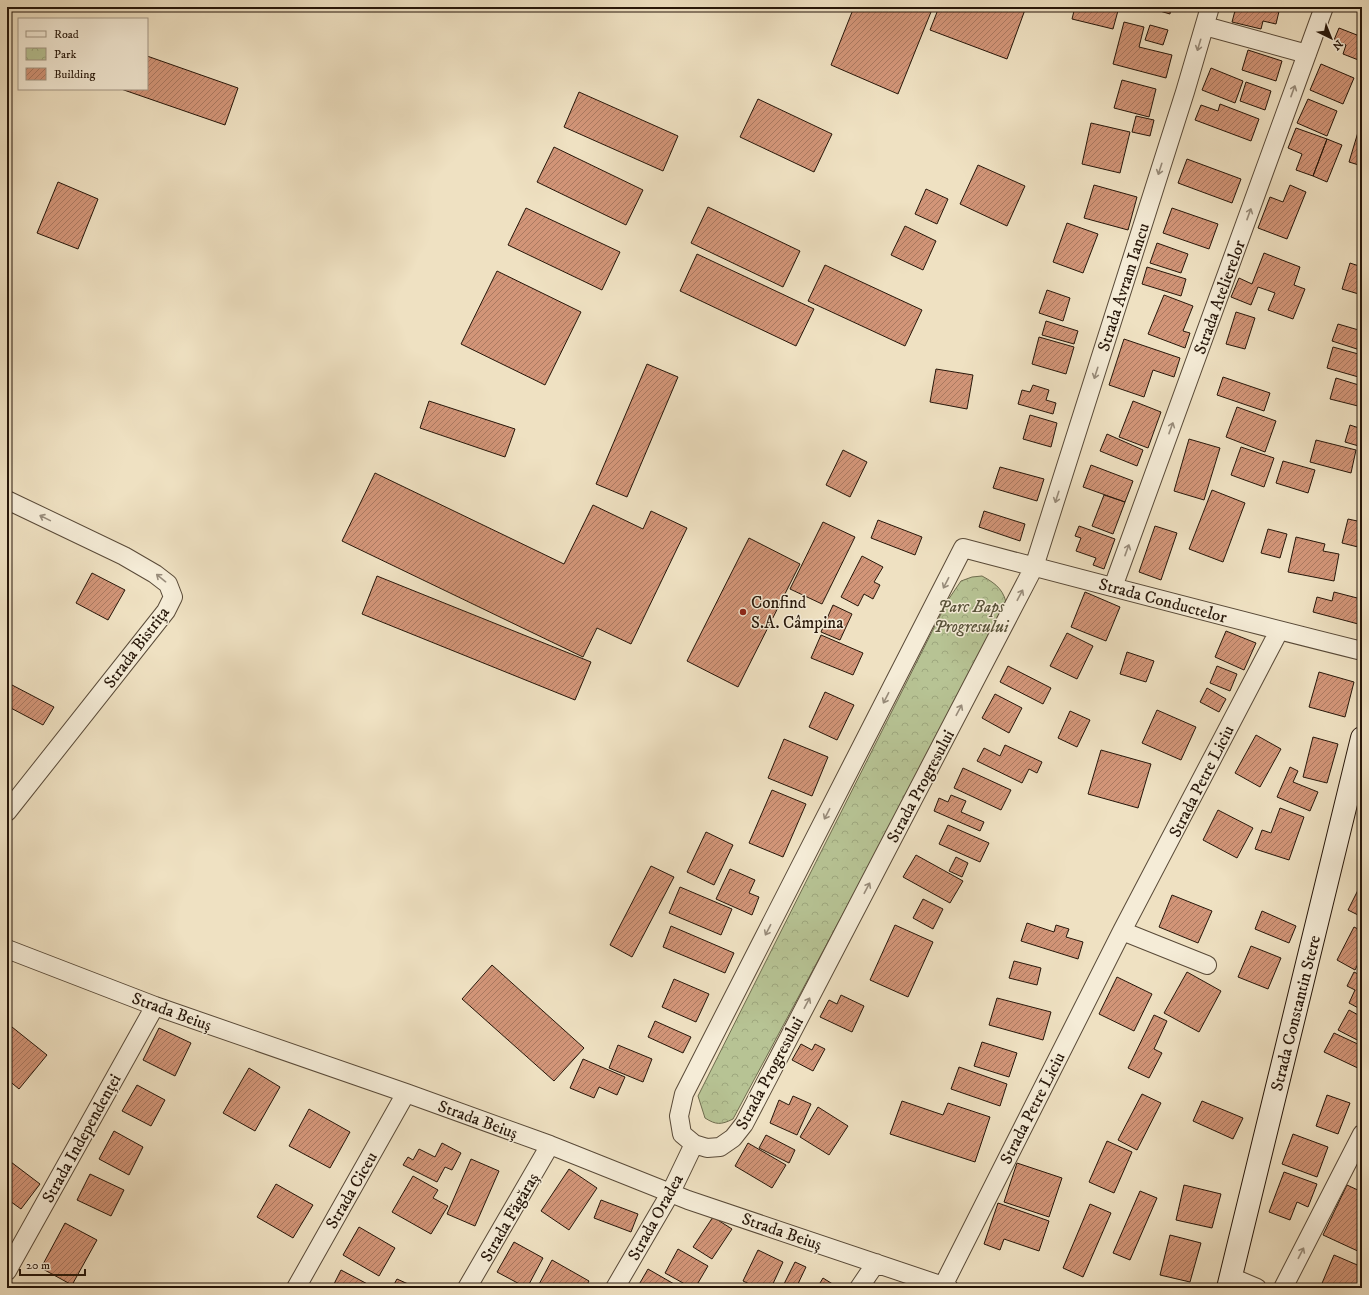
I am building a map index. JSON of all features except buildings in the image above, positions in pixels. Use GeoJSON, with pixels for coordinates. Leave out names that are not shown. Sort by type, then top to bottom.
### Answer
{"type":"FeatureCollection","features":[{"type":"Feature","properties":{"kind":"street","name":"Strada Avram Iancu"},"geometry":{"type":"LineString","coordinates":[[1034,566],[1210,7]]}},
{"type":"Feature","properties":{"kind":"street","name":"Strada Atelierelor"},"geometry":{"type":"LineString","coordinates":[[1113,587],[1324,7]]}},
{"type":"Feature","properties":{"kind":"street"},"geometry":{"type":"LineString","coordinates":[[1205,26],[1307,54]]}},
{"type":"Feature","properties":{"kind":"street","name":"Strada Bistrița"},"geometry":{"type":"LineString","coordinates":[[7,500],[124,556],[155,574],[168,584],[173,597],[166,611],[7,812]]}},
{"type":"Feature","properties":{"kind":"street","name":"Strada Conductelor"},"geometry":{"type":"LineString","coordinates":[[694,1144],[682,1134],[679,1116],[684,1094],[963,548],[1279,631],[1362,651]]}},
{"type":"Feature","properties":{"kind":"street","name":"Strada Progresului"},"geometry":{"type":"LineString","coordinates":[[694,1144],[707,1148],[720,1147],[733,1138],[744,1124],[1034,566]]}},
{"type":"Feature","properties":{"kind":"street","name":"Strada Petre Liciu"},"geometry":{"type":"LineString","coordinates":[[946,1287],[1122,931],[1279,631]]}},
{"type":"Feature","properties":{"kind":"street","name":"Strada Constantin Stere"},"geometry":{"type":"LineString","coordinates":[[1230,1282],[1362,738]]}},
{"type":"Feature","properties":{"kind":"street"},"geometry":{"type":"LineString","coordinates":[[1122,931],[1207,965]]}},
{"type":"Feature","properties":{"kind":"street","name":"Strada Beiuș"},"geometry":{"type":"LineString","coordinates":[[7,949],[155,1006],[406,1093],[550,1145],[688,1200],[946,1287]]}},
{"type":"Feature","properties":{"kind":"street","name":"Strada Independenței"},"geometry":{"type":"LineString","coordinates":[[7,1271],[155,1006]]}},
{"type":"Feature","properties":{"kind":"street","name":"Strada Ciceu"},"geometry":{"type":"LineString","coordinates":[[296,1288],[406,1093]]}},
{"type":"Feature","properties":{"kind":"street"},"geometry":{"type":"LineString","coordinates":[[1283,1288],[1362,1134]]}},
{"type":"Feature","properties":{"kind":"street","name":"Strada Oradea"},"geometry":{"type":"LineString","coordinates":[[615,1288],[670,1192],[694,1144]]}},
{"type":"Feature","properties":{"kind":"street","name":"Strada Făgăraș"},"geometry":{"type":"LineString","coordinates":[[467,1288],[550,1145]]}},
{"type":"Feature","properties":{"kind":"street"},"geometry":{"type":"LineString","coordinates":[[859,1288],[876,1263]]}},
{"type":"Feature","properties":{"kind":"street"},"geometry":{"type":"LineString","coordinates":[[1230,1282],[1257,1288]]}},
{"type":"Feature","properties":{"kind":"green space","name":"Parc Baps Progresului"},"geometry":{"type":"Polygon","coordinates":[[[982,576],[996,585],[1004,597],[1007,608],[733,1119],[716,1123],[705,1118],[698,1096],[948,600],[961,581],[972,577],[982,576]]]}},
{"type":"Feature","properties":{"kind":"place","name":"Confind S.A. Câmpina"},"geometry":{"type":"Point","coordinates":[743,612]}}]}
